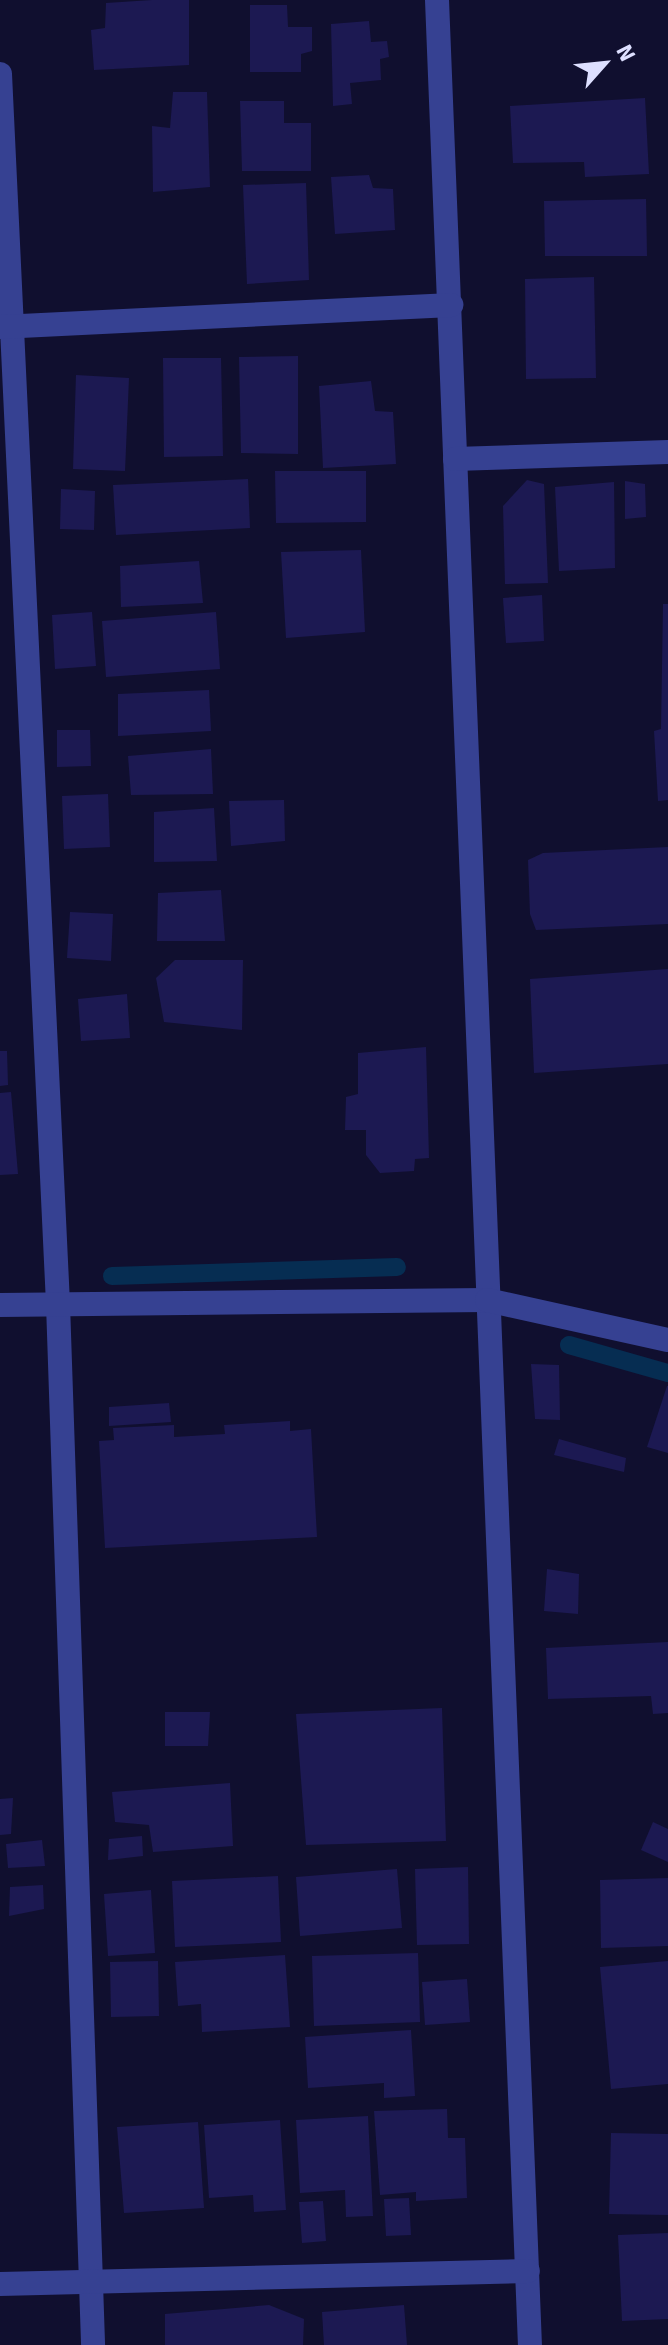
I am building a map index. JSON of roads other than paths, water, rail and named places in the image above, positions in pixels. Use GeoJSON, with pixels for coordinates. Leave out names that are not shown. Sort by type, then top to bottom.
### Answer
{"type":"FeatureCollection","features":[{"type":"Feature","properties":{"kind":"street"},"geometry":{"type":"LineString","coordinates":[[437,0],[530,2345]]}},
{"type":"Feature","properties":{"kind":"street"},"geometry":{"type":"LineString","coordinates":[[0,74],[6,327],[58,1304],[93,2345]]}},
{"type":"Feature","properties":{"kind":"street"},"geometry":{"type":"LineString","coordinates":[[6,327],[451,305]]}},
{"type":"Feature","properties":{"kind":"street"},"geometry":{"type":"LineString","coordinates":[[455,459],[668,452]]}},
{"type":"Feature","properties":{"kind":"street"},"geometry":{"type":"LineString","coordinates":[[0,1305],[487,1300],[668,1340]]}},
{"type":"Feature","properties":{"kind":"street"},"geometry":{"type":"LineString","coordinates":[[0,2284],[89,2285],[528,2271]]}},
{"type":"Feature","properties":{"kind":"waterway"},"geometry":{"type":"LineString","coordinates":[[112,1276],[397,1267]]}},
{"type":"Feature","properties":{"kind":"waterway"},"geometry":{"type":"LineString","coordinates":[[569,1345],[668,1373]]}}]}
